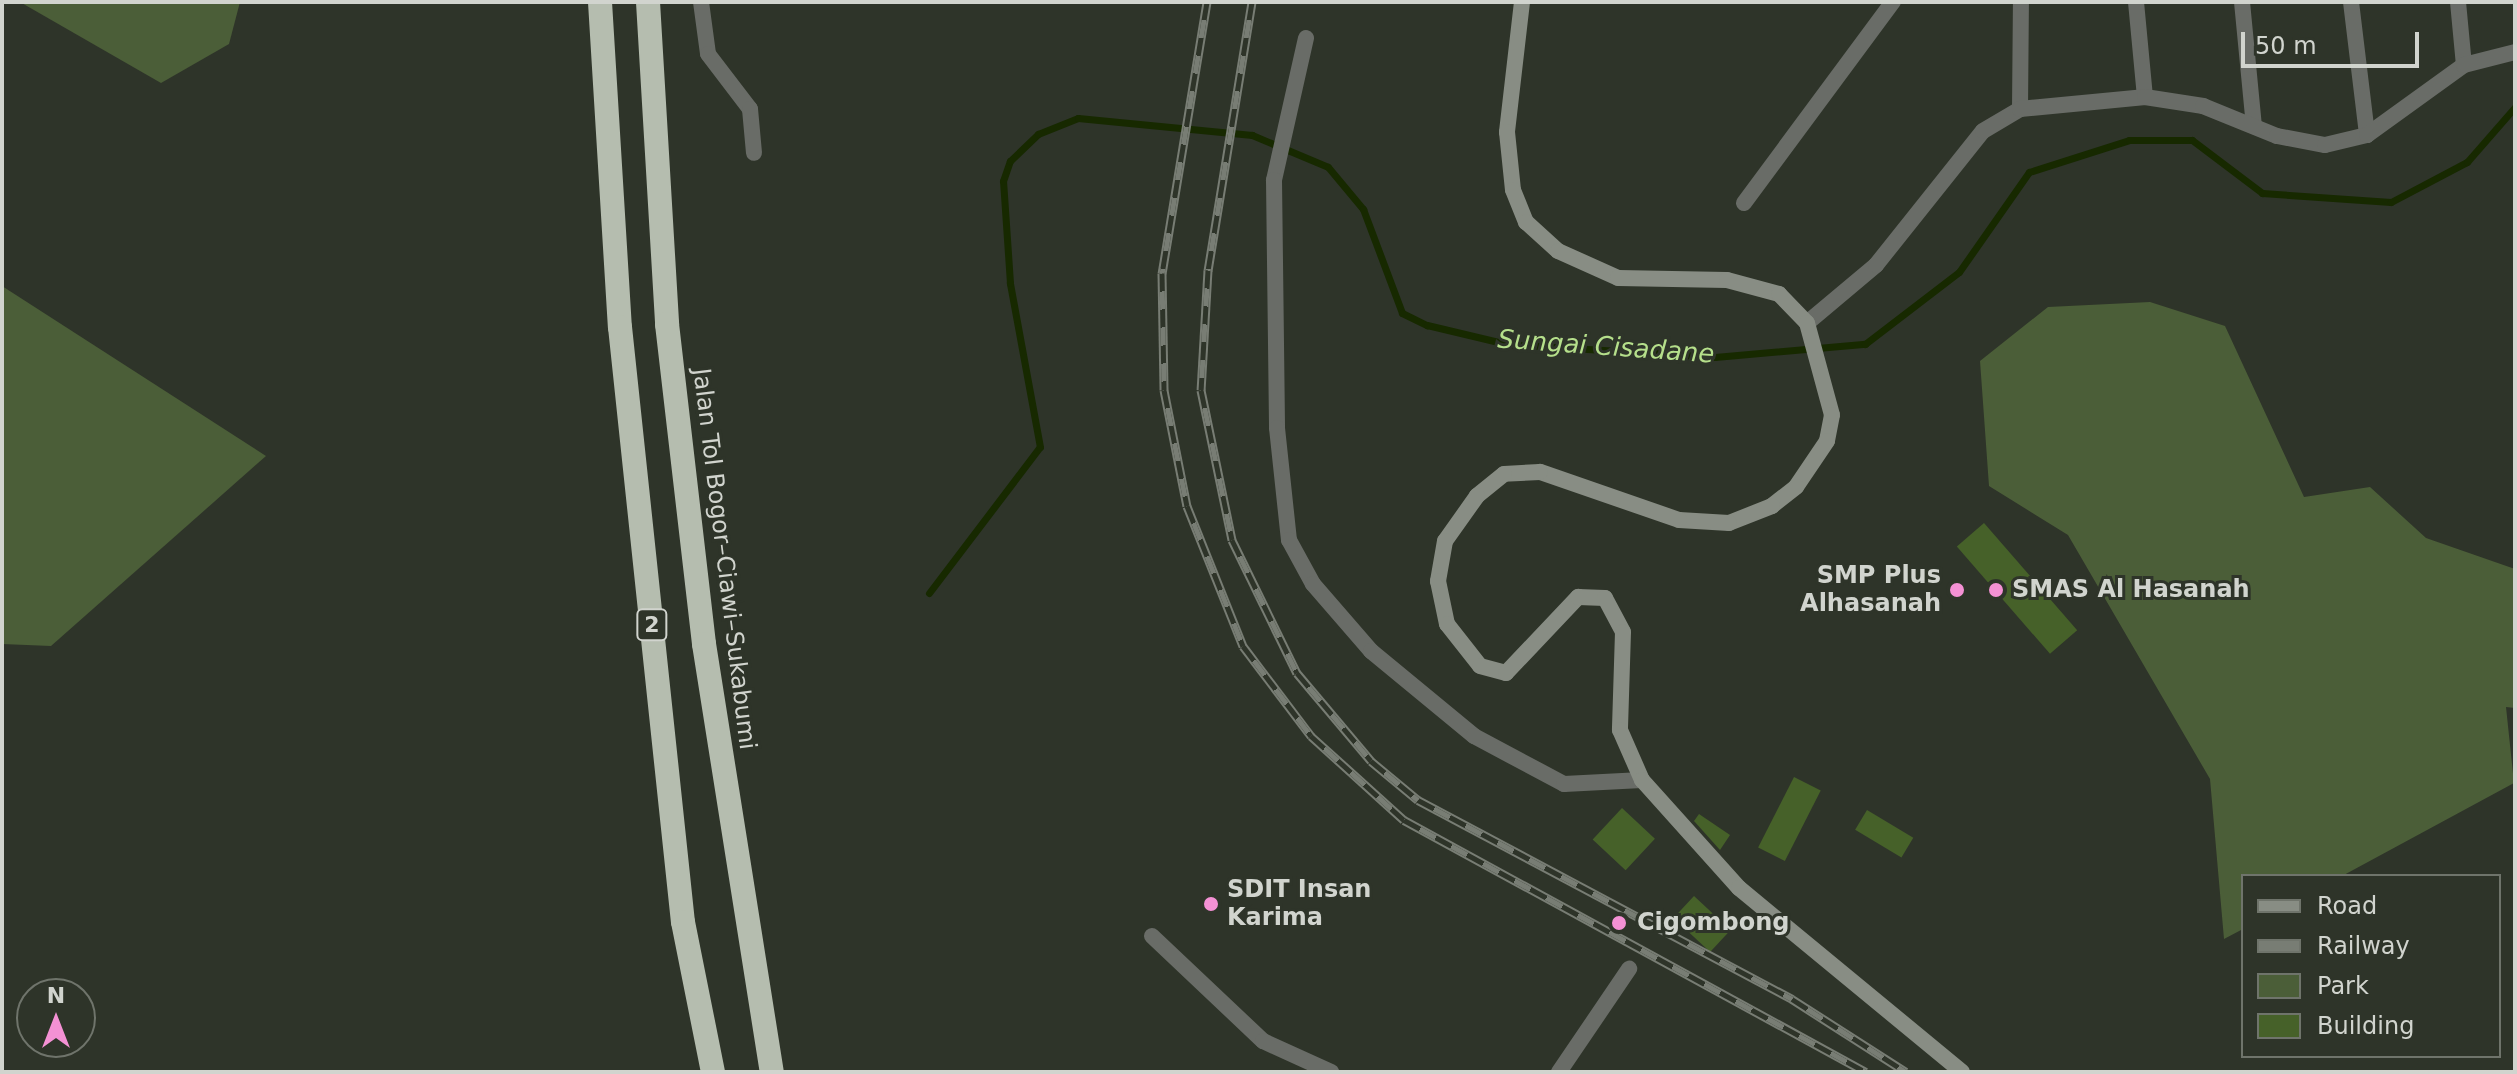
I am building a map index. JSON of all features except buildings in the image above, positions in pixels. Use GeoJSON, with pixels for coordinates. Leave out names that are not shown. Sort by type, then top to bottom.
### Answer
{"type":"FeatureCollection","features":[{"type":"Feature","properties":{"kind":"highway","name":"2"},"geometry":{"type":"LineString","coordinates":[[600,2],[620,327],[683,922],[713,1072]]}},
{"type":"Feature","properties":{"kind":"highway","name":"Jalan Tol Bogor–Ciawi–Sukabumi"},"geometry":{"type":"LineString","coordinates":[[648,2],[667,324],[743,916],[772,1072]]}},
{"type":"Feature","properties":{"kind":"main road"},"geometry":{"type":"LineString","coordinates":[[1522,2],[1508,156],[1518,208],[1538,236],[1575,262],[1618,278],[1765,287],[1807,323],[1830,400],[1827,441],[1809,471],[1784,499],[1742,520],[1679,520],[1567,478],[1526,471],[1488,485],[1445,541],[1438,573],[1445,615],[1459,644],[1489,672],[1515,668],[1578,597],[1598,595],[1613,607],[1623,641],[1617,714],[1642,780],[1739,888],[1962,1072]]}},
{"type":"Feature","properties":{"kind":"street"},"geometry":{"type":"LineString","coordinates":[[701,2],[708,54],[750,109],[754,153]]}},
{"type":"Feature","properties":{"kind":"street"},"geometry":{"type":"LineString","coordinates":[[1744,203],[1893,2]]}},
{"type":"Feature","properties":{"kind":"street"},"geometry":{"type":"LineString","coordinates":[[2020,109],[2021,2]]}},
{"type":"Feature","properties":{"kind":"street"},"geometry":{"type":"LineString","coordinates":[[2136,2],[2145,97]]}},
{"type":"Feature","properties":{"kind":"street"},"geometry":{"type":"LineString","coordinates":[[2242,2],[2254,126]]}},
{"type":"Feature","properties":{"kind":"street"},"geometry":{"type":"LineString","coordinates":[[2351,2],[2367,135]]}},
{"type":"Feature","properties":{"kind":"street"},"geometry":{"type":"LineString","coordinates":[[2458,2],[2464,65]]}},
{"type":"Feature","properties":{"kind":"street"},"geometry":{"type":"LineString","coordinates":[[1306,38],[1288,105],[1274,180],[1282,507],[1289,540],[1313,584],[1371,651],[1474,736],[1533,774],[1564,784],[1642,780]]}},
{"type":"Feature","properties":{"kind":"street"},"geometry":{"type":"LineString","coordinates":[[1807,323],[1870,272],[1983,131],[2020,109],[2145,97],[2203,106],[2306,144],[2367,135],[2464,65],[2515,52]]}},
{"type":"Feature","properties":{"kind":"street"},"geometry":{"type":"LineString","coordinates":[[1152,936],[1263,1041],[1331,1072]]}},
{"type":"Feature","properties":{"kind":"street"},"geometry":{"type":"LineString","coordinates":[[1559,1072],[1629,969]]}},
{"type":"Feature","properties":{"kind":"green space"},"geometry":{"type":"Polygon","coordinates":[[[20,2],[240,2],[229,44],[161,83],[20,2]]]}},
{"type":"Feature","properties":{"kind":"green space"},"geometry":{"type":"Polygon","coordinates":[[[2,286],[266,456],[51,646],[2,644],[2,286]]]}},
{"type":"Feature","properties":{"kind":"green space"},"geometry":{"type":"Polygon","coordinates":[[[2150,302],[2225,326],[2304,497],[2370,487],[2426,538],[2515,569],[2515,708],[2506,707],[2514,783],[2346,874],[2241,874],[2241,930],[2224,939],[2210,779],[2068,535],[1989,486],[1980,361],[2048,307],[2150,302]]]}},
{"type":"Feature","properties":{"kind":"waterway","name":"Sungai Cisadane"},"geometry":{"type":"LineString","coordinates":[[929,593],[1040,447],[1010,283],[1003,181],[1010,161],[1038,134],[1078,118],[1252,135],[1328,167],[1363,209],[1402,313],[1427,325],[1507,344],[1715,357],[1865,344],[1959,272],[2029,172],[2129,140],[2192,140],[2262,193],[2391,202],[2467,162],[2515,107]]}},
{"type":"Feature","properties":{"kind":"railway"},"geometry":{"type":"LineString","coordinates":[[1207,2],[1162,273],[1164,390],[1187,506],[1243,646],[1311,736],[1404,820],[1866,1072]]}},
{"type":"Feature","properties":{"kind":"railway"},"geometry":{"type":"LineString","coordinates":[[1252,2],[1208,270],[1201,390],[1232,540],[1297,673],[1371,761],[1418,800],[1792,999],[1906,1072]]}},
{"type":"Feature","properties":{"kind":"place","name":"SMP Plus Alhasanah"},"geometry":{"type":"Point","coordinates":[1957,590]}},
{"type":"Feature","properties":{"kind":"place","name":"SMAS Al Hasanah"},"geometry":{"type":"Point","coordinates":[1996,590]}},
{"type":"Feature","properties":{"kind":"place","name":"SDIT Insan Karima"},"geometry":{"type":"Point","coordinates":[1211,904]}},
{"type":"Feature","properties":{"kind":"place","name":"Cigombong"},"geometry":{"type":"Point","coordinates":[1619,923]}}]}
